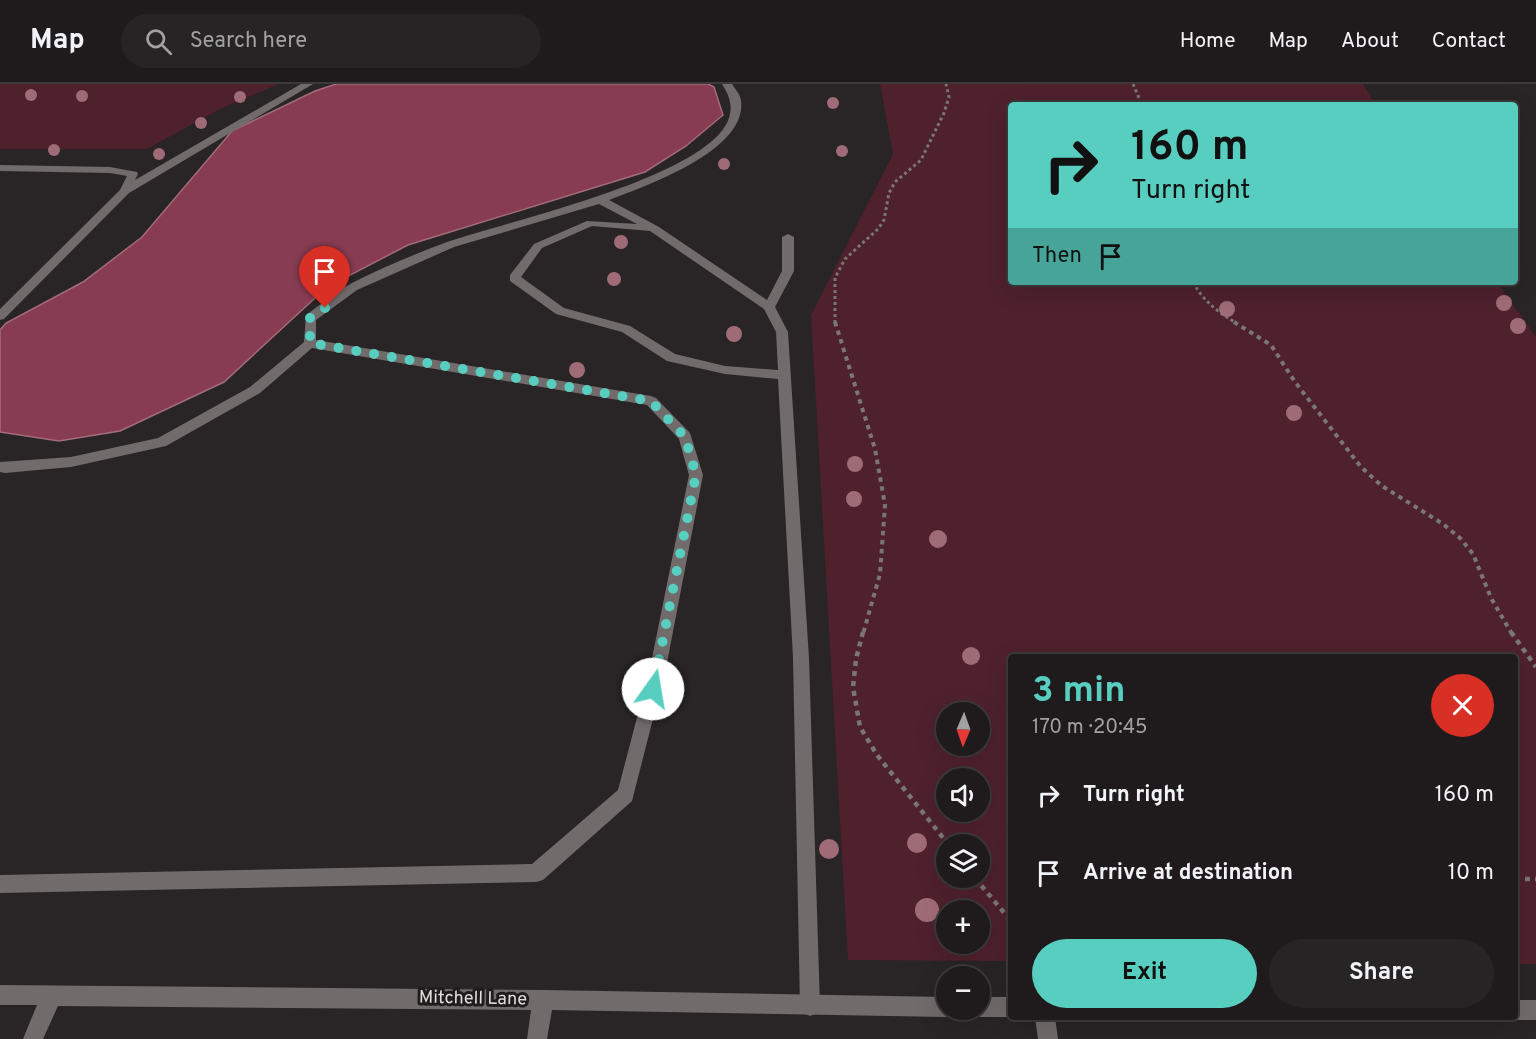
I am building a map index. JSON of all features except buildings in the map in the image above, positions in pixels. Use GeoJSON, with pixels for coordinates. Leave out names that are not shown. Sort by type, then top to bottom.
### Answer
{"type":"FeatureCollection","features":[{"type":"Feature","properties":{"kind":"street"},"geometry":{"type":"LineString","coordinates":[[0,316],[125,191],[234,125],[308,84]]}},
{"type":"Feature","properties":{"kind":"street"},"geometry":{"type":"LineString","coordinates":[[0,467],[71,462],[161,442],[255,390],[310,343],[310,318],[353,287],[450,245],[600,200],[681,167],[717,140],[732,123],[736,101],[727,84]]}},
{"type":"Feature","properties":{"kind":"street"},"geometry":{"type":"LineString","coordinates":[[0,168],[110,170],[133,174],[125,191]]}},
{"type":"Feature","properties":{"kind":"street"},"geometry":{"type":"LineString","coordinates":[[600,200],[655,229],[769,307],[782,332],[801,658],[810,1006]]}},
{"type":"Feature","properties":{"kind":"street"},"geometry":{"type":"LineString","coordinates":[[655,229],[591,223],[538,246],[514,278],[560,311],[626,329],[671,358],[725,370],[783,375]]}},
{"type":"Feature","properties":{"kind":"street"},"geometry":{"type":"LineString","coordinates":[[769,307],[788,271],[788,237]]}},
{"type":"Feature","properties":{"kind":"street"},"geometry":{"type":"LineString","coordinates":[[0,884],[536,873],[626,795],[658,668],[696,475],[685,437],[651,401],[310,343]]}},
{"type":"Feature","properties":{"kind":"street","name":"Mitchell Lane"},"geometry":{"type":"LineString","coordinates":[[0,995],[936,1006]]}},
{"type":"Feature","properties":{"kind":"street"},"geometry":{"type":"LineString","coordinates":[[33,1039],[52,995]]}},
{"type":"Feature","properties":{"kind":"street"},"geometry":{"type":"LineString","coordinates":[[537,1039],[543,1000]]}},
{"type":"Feature","properties":{"kind":"street"},"geometry":{"type":"LineString","coordinates":[[990,1007],[1008,1007]]}},
{"type":"Feature","properties":{"kind":"street"},"geometry":{"type":"LineString","coordinates":[[1518,1010],[1536,1010]]}},
{"type":"Feature","properties":{"kind":"street"},"geometry":{"type":"LineString","coordinates":[[1045,1020],[1048,1039]]}},
{"type":"Feature","properties":{"kind":"path"},"geometry":{"type":"LineString","coordinates":[[940,834],[877,755],[860,727],[853,687],[856,659],[880,574],[885,505],[875,449],[838,336],[834,317],[835,278],[845,259],[878,229],[884,220],[889,193],[895,182],[921,160],[944,113],[949,97],[946,84]]}},
{"type":"Feature","properties":{"kind":"path"},"geometry":{"type":"LineString","coordinates":[[1133,84],[1141,102]]}},
{"type":"Feature","properties":{"kind":"path"},"geometry":{"type":"LineString","coordinates":[[1195,285],[1212,308],[1271,345],[1295,382],[1361,467],[1382,486],[1443,524],[1460,538],[1473,554],[1491,598],[1536,667]]}},
{"type":"Feature","properties":{"kind":"path"},"geometry":{"type":"LineString","coordinates":[[1518,879],[1536,879]]}},
{"type":"Feature","properties":{"kind":"path"},"geometry":{"type":"LineString","coordinates":[[983,888],[1008,917]]}},
{"type":"Feature","properties":{"kind":"shaded area"},"geometry":{"type":"Polygon","coordinates":[[[0,84],[279,84],[220,109],[147,149],[0,149],[0,84]]]}},
{"type":"Feature","properties":{"kind":"shaded area"},"geometry":{"type":"Polygon","coordinates":[[[336,84],[708,84],[714,87],[723,115],[686,146],[645,172],[408,245],[327,287],[224,382],[120,431],[59,441],[0,432],[0,330],[6,323],[83,282],[142,237],[232,131],[315,91],[336,84]]]}},
{"type":"Feature","properties":{"kind":"shaded area"},"geometry":{"type":"Polygon","coordinates":[[[880,84],[1363,84],[1374,102],[1008,102],[1008,285],[1499,285],[1536,337],[1536,964],[1518,964],[1518,654],[1008,654],[1008,961],[848,960],[811,315],[893,154],[880,84]]]}},
{"type":"Feature","properties":{"kind":"route"},"geometry":{"type":"LineString","coordinates":[[325,308],[310,318],[310,343],[651,401],[685,437],[696,475],[653,689]]}}]}
